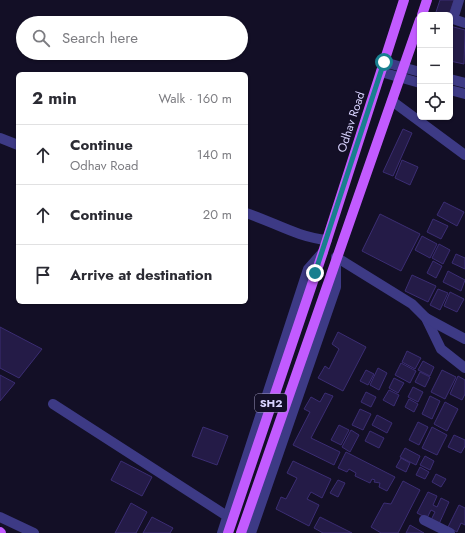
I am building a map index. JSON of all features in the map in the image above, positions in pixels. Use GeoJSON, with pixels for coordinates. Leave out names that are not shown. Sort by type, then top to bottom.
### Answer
{"type":"FeatureCollection","features":[{"type":"Feature","properties":{"kind":"main road","name":"Odhav Road"},"geometry":{"type":"LineString","coordinates":[[322,252],[404,0]]}},
{"type":"Feature","properties":{"kind":"main road"},"geometry":{"type":"LineString","coordinates":[[423,12],[427,0]]}},
{"type":"Feature","properties":{"kind":"main road","name":"SH2"},"geometry":{"type":"LineString","coordinates":[[241,533],[329,276],[417,29]]}},
{"type":"Feature","properties":{"kind":"main road","name":"SH2"},"geometry":{"type":"LineString","coordinates":[[228,533],[322,252]]}},
{"type":"Feature","properties":{"kind":"street"},"geometry":{"type":"LineString","coordinates":[[459,0],[453,19],[465,23]]}},
{"type":"Feature","properties":{"kind":"street"},"geometry":{"type":"LineString","coordinates":[[384,62],[417,71]]}},
{"type":"Feature","properties":{"kind":"street"},"geometry":{"type":"LineString","coordinates":[[380,72],[417,82]]}},
{"type":"Feature","properties":{"kind":"street"},"geometry":{"type":"LineString","coordinates":[[453,80],[465,83]]}},
{"type":"Feature","properties":{"kind":"street"},"geometry":{"type":"LineString","coordinates":[[453,91],[465,94]]}},
{"type":"Feature","properties":{"kind":"street"},"geometry":{"type":"LineString","coordinates":[[392,101],[465,155]]}},
{"type":"Feature","properties":{"kind":"street"},"geometry":{"type":"LineString","coordinates":[[0,138],[16,144]]}},
{"type":"Feature","properties":{"kind":"street"},"geometry":{"type":"LineString","coordinates":[[248,214],[286,230],[314,239],[326,240]]}},
{"type":"Feature","properties":{"kind":"street"},"geometry":{"type":"LineString","coordinates":[[222,533],[308,269],[322,252]]}},
{"type":"Feature","properties":{"kind":"street"},"geometry":{"type":"LineString","coordinates":[[336,257],[412,304],[426,318],[465,339]]}},
{"type":"Feature","properties":{"kind":"street"},"geometry":{"type":"LineString","coordinates":[[254,532],[336,287],[336,257]]}},
{"type":"Feature","properties":{"kind":"street"},"geometry":{"type":"LineString","coordinates":[[426,318],[441,350],[464,365]]}},
{"type":"Feature","properties":{"kind":"street"},"geometry":{"type":"LineString","coordinates":[[53,404],[227,516]]}},
{"type":"Feature","properties":{"kind":"street"},"geometry":{"type":"LineString","coordinates":[[0,517],[34,533]]}},
{"type":"Feature","properties":{"kind":"street"},"geometry":{"type":"LineString","coordinates":[[424,520],[446,532]]}},
{"type":"Feature","properties":{"kind":"building"},"geometry":{"type":"Polygon","coordinates":[[[440,0],[454,0],[450,12],[436,12],[440,0]]]}},
{"type":"Feature","properties":{"kind":"building"},"geometry":{"type":"Polygon","coordinates":[[[453,27],[465,30],[464,64],[453,62],[453,27]]]}},
{"type":"Feature","properties":{"kind":"building"},"geometry":{"type":"Polygon","coordinates":[[[403,129],[412,133],[393,176],[383,172],[403,129]]]}},
{"type":"Feature","properties":{"kind":"building"},"geometry":{"type":"Polygon","coordinates":[[[402,160],[418,167],[410,185],[395,178],[402,160]]]}},
{"type":"Feature","properties":{"kind":"building"},"geometry":{"type":"Polygon","coordinates":[[[444,202],[464,212],[457,226],[437,215],[444,202]]]}},
{"type":"Feature","properties":{"kind":"building"},"geometry":{"type":"Polygon","coordinates":[[[380,214],[420,234],[401,271],[362,251],[380,214]]]}},
{"type":"Feature","properties":{"kind":"building"},"geometry":{"type":"Polygon","coordinates":[[[433,219],[448,226],[441,239],[427,232],[433,219]]]}},
{"type":"Feature","properties":{"kind":"building"},"geometry":{"type":"Polygon","coordinates":[[[422,236],[437,244],[430,258],[415,250],[422,236]]]}},
{"type":"Feature","properties":{"kind":"building"},"geometry":{"type":"Polygon","coordinates":[[[439,244],[450,250],[443,264],[432,258],[439,244]]]}},
{"type":"Feature","properties":{"kind":"building"},"geometry":{"type":"Polygon","coordinates":[[[456,254],[465,258],[465,269],[452,263],[456,254]]]}},
{"type":"Feature","properties":{"kind":"building"},"geometry":{"type":"Polygon","coordinates":[[[433,261],[442,266],[436,278],[427,273],[433,261]]]}},
{"type":"Feature","properties":{"kind":"building"},"geometry":{"type":"Polygon","coordinates":[[[448,271],[465,280],[461,291],[443,282],[448,271]]]}},
{"type":"Feature","properties":{"kind":"building"},"geometry":{"type":"Polygon","coordinates":[[[412,275],[436,286],[428,302],[405,291],[412,275]]]}},
{"type":"Feature","properties":{"kind":"building"},"geometry":{"type":"Polygon","coordinates":[[[438,289],[448,293],[440,310],[430,305],[438,289]]]}},
{"type":"Feature","properties":{"kind":"building"},"geometry":{"type":"Polygon","coordinates":[[[450,292],[464,299],[457,312],[444,306],[450,292]]]}},
{"type":"Feature","properties":{"kind":"building"},"geometry":{"type":"Polygon","coordinates":[[[0,327],[42,349],[19,378],[0,368],[0,327]]]}},
{"type":"Feature","properties":{"kind":"building"},"geometry":{"type":"Polygon","coordinates":[[[338,332],[366,347],[343,391],[318,378],[325,366],[329,369],[339,349],[332,344],[338,332]]]}},
{"type":"Feature","properties":{"kind":"building"},"geometry":{"type":"Polygon","coordinates":[[[407,351],[421,358],[415,369],[402,362],[407,351]]]}},
{"type":"Feature","properties":{"kind":"building"},"geometry":{"type":"Polygon","coordinates":[[[423,361],[434,367],[430,376],[418,370],[423,361]]]}},
{"type":"Feature","properties":{"kind":"building"},"geometry":{"type":"Polygon","coordinates":[[[401,363],[416,371],[410,383],[395,375],[401,363]]]}},
{"type":"Feature","properties":{"kind":"building"},"geometry":{"type":"Polygon","coordinates":[[[378,368],[387,373],[379,390],[370,385],[378,368]]]}},
{"type":"Feature","properties":{"kind":"building"},"geometry":{"type":"Polygon","coordinates":[[[366,370],[374,374],[368,385],[360,381],[366,370]]]}},
{"type":"Feature","properties":{"kind":"building"},"geometry":{"type":"Polygon","coordinates":[[[442,370],[456,377],[445,399],[431,392],[442,370]]]}},
{"type":"Feature","properties":{"kind":"building"},"geometry":{"type":"Polygon","coordinates":[[[420,372],[430,377],[425,387],[415,382],[420,372]]]}},
{"type":"Feature","properties":{"kind":"building"},"geometry":{"type":"Polygon","coordinates":[[[0,375],[15,383],[0,401],[0,375]]]}},
{"type":"Feature","properties":{"kind":"building"},"geometry":{"type":"Polygon","coordinates":[[[458,376],[465,380],[465,394],[462,400],[450,394],[458,376]]]}},
{"type":"Feature","properties":{"kind":"building"},"geometry":{"type":"Polygon","coordinates":[[[394,378],[404,383],[398,393],[389,388],[394,378]]]}},
{"type":"Feature","properties":{"kind":"building"},"geometry":{"type":"Polygon","coordinates":[[[413,387],[423,392],[418,402],[408,397],[413,387]]]}},
{"type":"Feature","properties":{"kind":"building"},"geometry":{"type":"Polygon","coordinates":[[[389,390],[399,395],[394,406],[383,400],[389,390]]]}},
{"type":"Feature","properties":{"kind":"building"},"geometry":{"type":"Polygon","coordinates":[[[366,392],[376,397],[371,407],[361,402],[366,392]]]}},
{"type":"Feature","properties":{"kind":"building"},"geometry":{"type":"Polygon","coordinates":[[[325,393],[333,396],[311,438],[340,452],[334,465],[293,445],[310,412],[304,409],[311,397],[320,402],[325,393]]]}},
{"type":"Feature","properties":{"kind":"building"},"geometry":{"type":"Polygon","coordinates":[[[430,396],[440,401],[432,419],[422,414],[430,396]]]}},
{"type":"Feature","properties":{"kind":"building"},"geometry":{"type":"Polygon","coordinates":[[[409,399],[418,404],[414,412],[405,407],[409,399]]]}},
{"type":"Feature","properties":{"kind":"building"},"geometry":{"type":"Polygon","coordinates":[[[445,402],[458,409],[447,431],[434,424],[445,402]]]}},
{"type":"Feature","properties":{"kind":"building"},"geometry":{"type":"Polygon","coordinates":[[[360,409],[371,414],[363,430],[352,425],[360,409]]]}},
{"type":"Feature","properties":{"kind":"building"},"geometry":{"type":"Polygon","coordinates":[[[377,415],[392,423],[387,433],[372,425],[377,415]]]}},
{"type":"Feature","properties":{"kind":"building"},"geometry":{"type":"Polygon","coordinates":[[[418,422],[428,427],[419,445],[409,440],[418,422]]]}},
{"type":"Feature","properties":{"kind":"building"},"geometry":{"type":"Polygon","coordinates":[[[339,425],[349,430],[341,445],[331,440],[339,425]]]}},
{"type":"Feature","properties":{"kind":"building"},"geometry":{"type":"Polygon","coordinates":[[[203,427],[228,436],[217,465],[192,456],[203,427]]]}},
{"type":"Feature","properties":{"kind":"building"},"geometry":{"type":"Polygon","coordinates":[[[432,427],[447,435],[437,455],[422,448],[432,427]]]}},
{"type":"Feature","properties":{"kind":"building"},"geometry":{"type":"Polygon","coordinates":[[[351,430],[359,435],[350,452],[342,447],[351,430]]]}},
{"type":"Feature","properties":{"kind":"building"},"geometry":{"type":"Polygon","coordinates":[[[370,431],[384,438],[379,448],[365,441],[370,431]]]}},
{"type":"Feature","properties":{"kind":"building"},"geometry":{"type":"Polygon","coordinates":[[[454,435],[465,440],[465,446],[461,453],[448,447],[454,435]]]}},
{"type":"Feature","properties":{"kind":"building"},"geometry":{"type":"Polygon","coordinates":[[[405,448],[420,456],[416,465],[400,457],[405,448]]]}},
{"type":"Feature","properties":{"kind":"building"},"geometry":{"type":"Polygon","coordinates":[[[346,452],[395,477],[387,491],[379,487],[380,483],[374,482],[375,480],[372,479],[370,483],[355,476],[356,473],[349,469],[347,472],[338,468],[346,452]]]}},
{"type":"Feature","properties":{"kind":"building"},"geometry":{"type":"Polygon","coordinates":[[[425,456],[434,461],[430,470],[420,465],[425,456]]]}},
{"type":"Feature","properties":{"kind":"building"},"geometry":{"type":"Polygon","coordinates":[[[401,458],[410,463],[406,472],[396,467],[401,458]]]}},
{"type":"Feature","properties":{"kind":"building"},"geometry":{"type":"Polygon","coordinates":[[[121,461],[152,477],[142,496],[111,480],[121,461]]]}},
{"type":"Feature","properties":{"kind":"building"},"geometry":{"type":"Polygon","coordinates":[[[293,461],[331,479],[322,498],[311,492],[307,499],[319,505],[309,526],[276,509],[281,497],[286,499],[297,478],[287,473],[293,461]]]}},
{"type":"Feature","properties":{"kind":"building"},"geometry":{"type":"Polygon","coordinates":[[[420,467],[429,472],[425,479],[416,475],[420,467]]]}},
{"type":"Feature","properties":{"kind":"building"},"geometry":{"type":"Polygon","coordinates":[[[436,474],[446,479],[441,487],[432,482],[436,474]]]}},
{"type":"Feature","properties":{"kind":"building"},"geometry":{"type":"Polygon","coordinates":[[[338,480],[345,483],[338,497],[330,493],[338,480]]]}},
{"type":"Feature","properties":{"kind":"building"},"geometry":{"type":"Polygon","coordinates":[[[403,481],[420,490],[398,533],[381,533],[371,527],[384,503],[391,504],[403,481]]]}},
{"type":"Feature","properties":{"kind":"building"},"geometry":{"type":"Polygon","coordinates":[[[428,492],[437,496],[433,505],[437,507],[441,498],[449,502],[439,524],[431,520],[435,512],[431,510],[427,518],[417,513],[428,492]]]}},
{"type":"Feature","properties":{"kind":"building"},"geometry":{"type":"Polygon","coordinates":[[[131,503],[147,512],[136,533],[115,533],[131,503]]]}},
{"type":"Feature","properties":{"kind":"building"},"geometry":{"type":"Polygon","coordinates":[[[459,505],[465,508],[465,525],[461,523],[457,532],[448,527],[459,505]]]}},
{"type":"Feature","properties":{"kind":"building"},"geometry":{"type":"Polygon","coordinates":[[[152,517],[173,528],[170,533],[143,533],[152,517]]]}},
{"type":"Feature","properties":{"kind":"building"},"geometry":{"type":"Polygon","coordinates":[[[320,517],[352,533],[323,533],[314,528],[320,517]]]}},
{"type":"Feature","properties":{"kind":"building"},"geometry":{"type":"Polygon","coordinates":[[[410,525],[424,533],[406,533],[410,525]]]}},
{"type":"Feature","properties":{"kind":"route"},"geometry":{"type":"LineString","coordinates":[[315,273],[384,62]]}}]}
